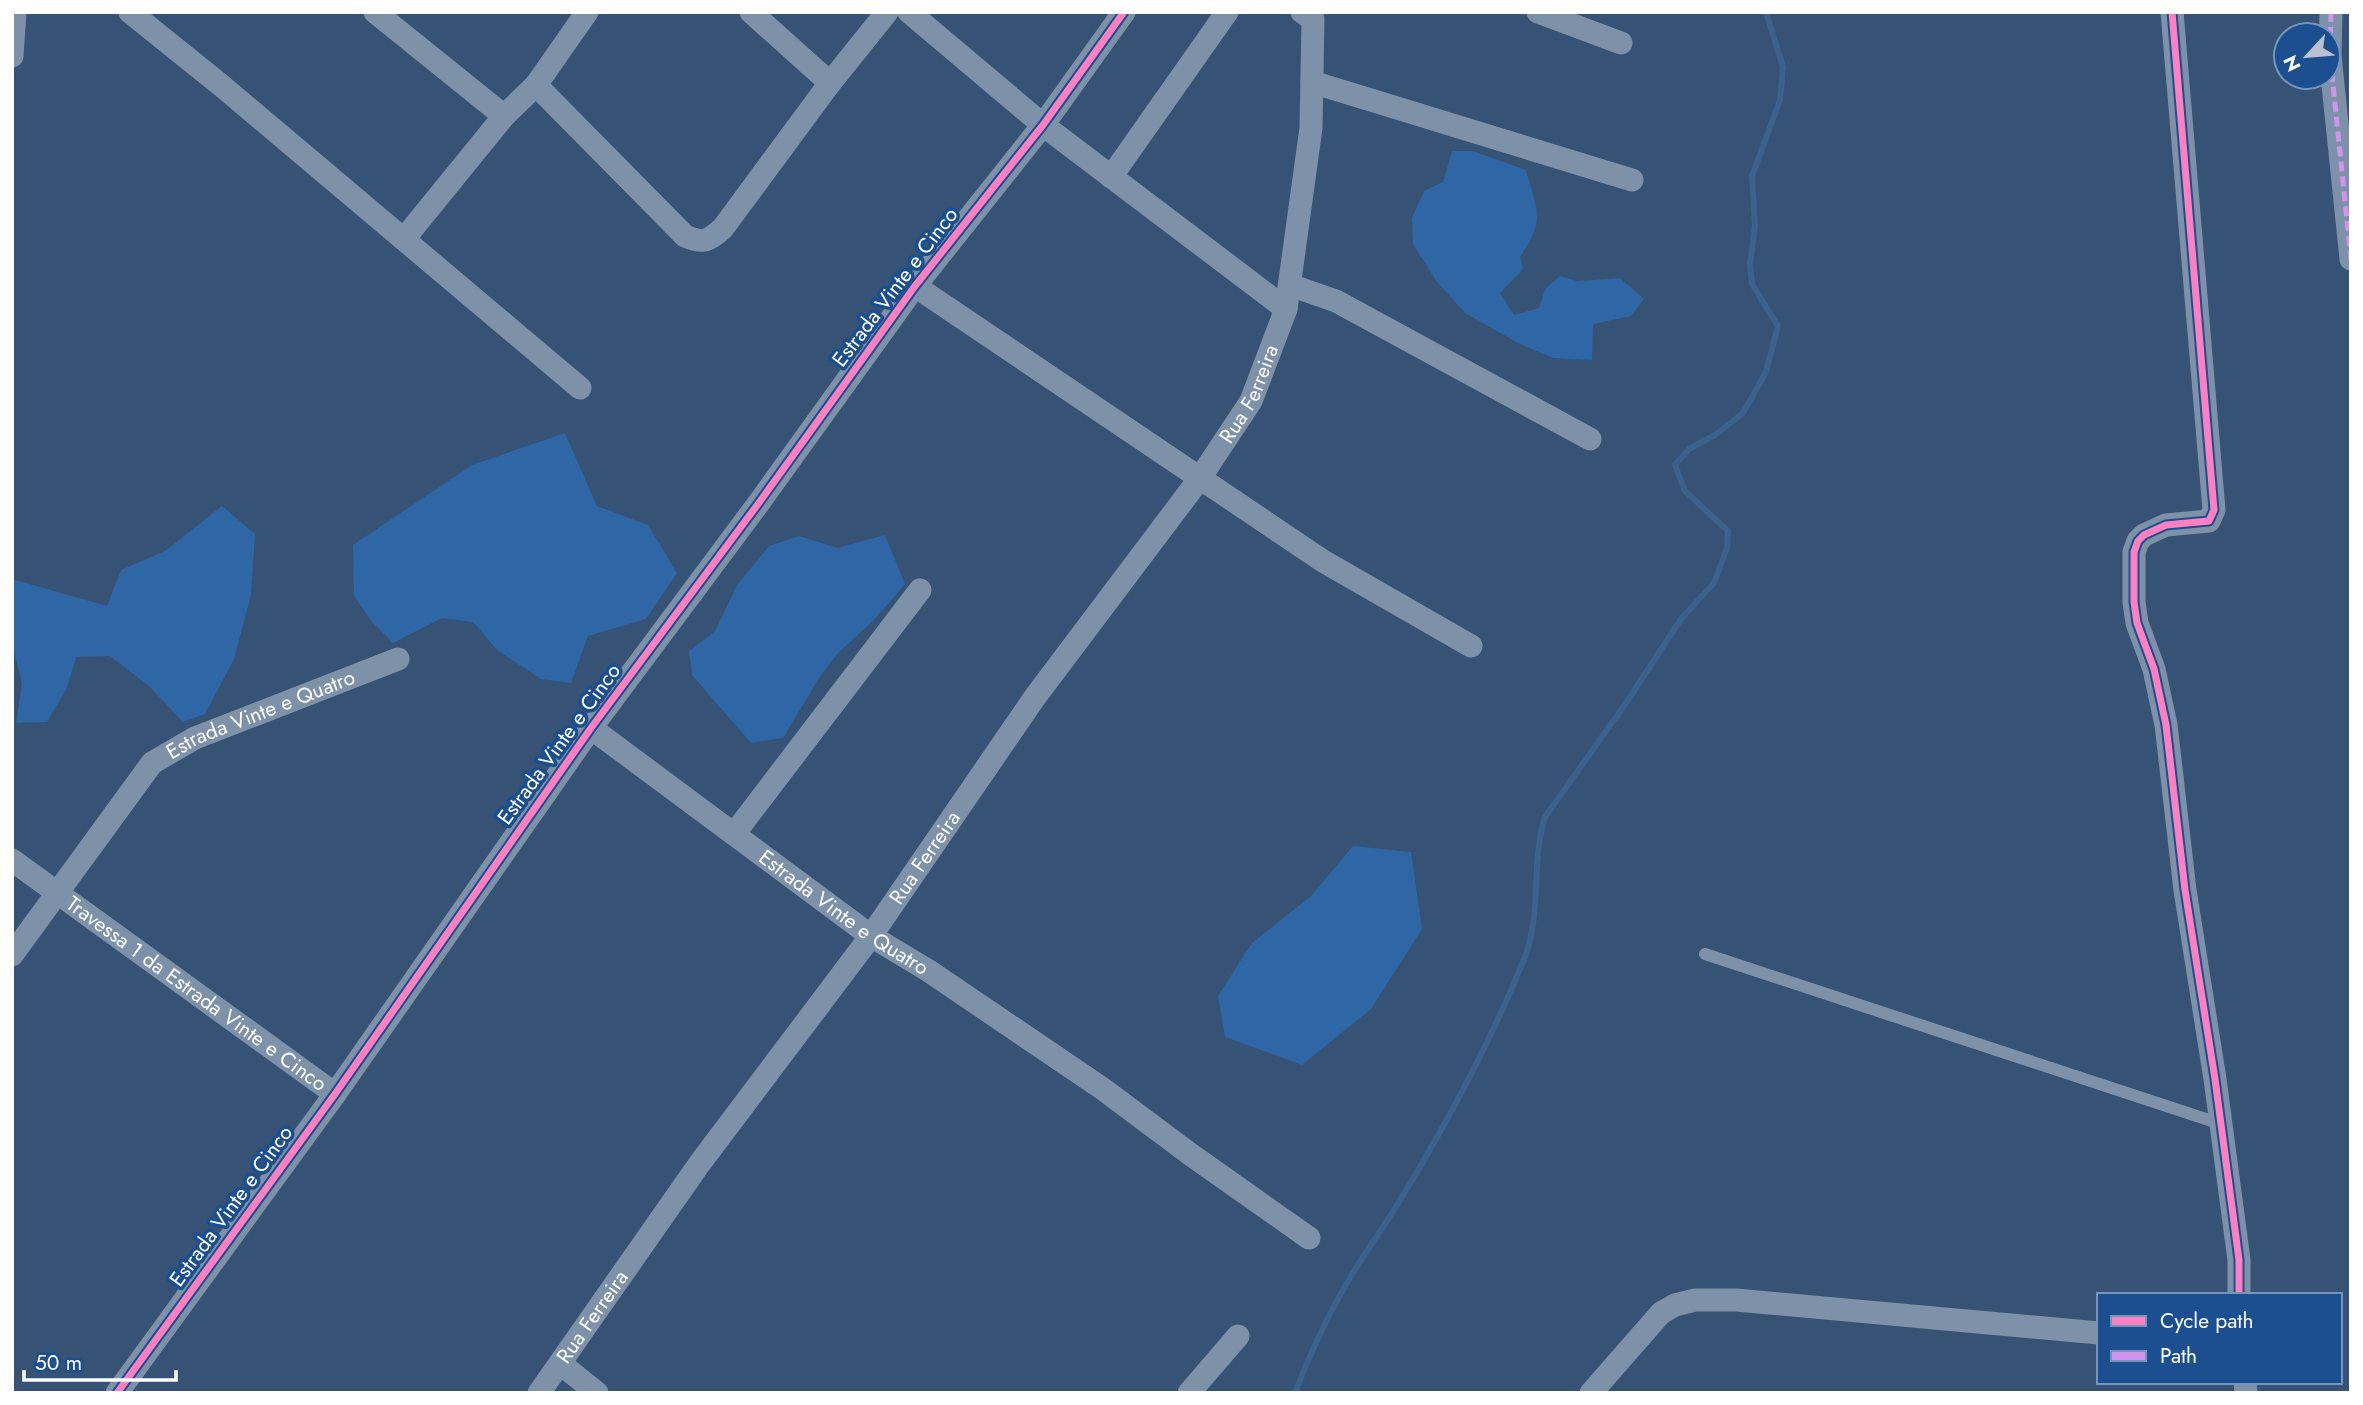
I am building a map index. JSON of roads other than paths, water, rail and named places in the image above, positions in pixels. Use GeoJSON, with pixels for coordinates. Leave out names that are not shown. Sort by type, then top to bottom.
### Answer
{"type":"FeatureCollection","features":[{"type":"Feature","properties":{"kind":"street"},"geometry":{"type":"LineString","coordinates":[[12,56],[15,12]]}},
{"type":"Feature","properties":{"kind":"street"},"geometry":{"type":"LineString","coordinates":[[130,12],[580,388]]}},
{"type":"Feature","properties":{"kind":"street"},"geometry":{"type":"LineString","coordinates":[[375,12],[504,116]]}},
{"type":"Feature","properties":{"kind":"street"},"geometry":{"type":"LineString","coordinates":[[404,239],[504,116],[536,85],[587,12]]}},
{"type":"Feature","properties":{"kind":"street"},"geometry":{"type":"LineString","coordinates":[[751,12],[830,83]]}},
{"type":"Feature","properties":{"kind":"street"},"geometry":{"type":"LineString","coordinates":[[536,85],[685,236],[697,242],[710,239],[723,228],[830,83],[887,12]]}},
{"type":"Feature","properties":{"kind":"street"},"geometry":{"type":"LineString","coordinates":[[909,12],[1043,125],[1286,309]]}},
{"type":"Feature","properties":{"kind":"street","name":"Estrada Vinte e Cinco"},"geometry":{"type":"LineString","coordinates":[[117,1393],[335,1094],[591,728],[915,286],[1043,125],[1124,12]]}},
{"type":"Feature","properties":{"kind":"street"},"geometry":{"type":"LineString","coordinates":[[1111,177],[1227,12]]}},
{"type":"Feature","properties":{"kind":"street"},"geometry":{"type":"LineString","coordinates":[[1538,12],[1621,43]]}},
{"type":"Feature","properties":{"kind":"street"},"geometry":{"type":"LineString","coordinates":[[2172,12],[2214,510],[2209,521],[2165,525],[2144,535],[2138,541],[2134,552],[2134,602],[2137,623],[2154,668],[2166,725],[2185,890],[2239,1260],[2239,1293]]}},
{"type":"Feature","properties":{"kind":"street"},"geometry":{"type":"LineString","coordinates":[[2331,12],[2330,56],[2351,259]]}},
{"type":"Feature","properties":{"kind":"street","name":"Rua Ferreira"},"geometry":{"type":"LineString","coordinates":[[539,1393],[701,1163],[871,936],[1035,696],[1200,478],[1251,401],[1286,309],[1290,285],[1311,128],[1310,14]]}},
{"type":"Feature","properties":{"kind":"street"},"geometry":{"type":"LineString","coordinates":[[1312,82],[1632,180]]}},
{"type":"Feature","properties":{"kind":"street"},"geometry":{"type":"LineString","coordinates":[[1290,285],[1336,301],[1590,439]]}},
{"type":"Feature","properties":{"kind":"street"},"geometry":{"type":"LineString","coordinates":[[915,286],[1323,561],[1471,646]]}},
{"type":"Feature","properties":{"kind":"street"},"geometry":{"type":"LineString","coordinates":[[734,834],[920,590]]}},
{"type":"Feature","properties":{"kind":"street","name":"Estrada Vinte e Quatro"},"geometry":{"type":"LineString","coordinates":[[12,955],[152,763],[195,738],[398,659]]}},
{"type":"Feature","properties":{"kind":"street","name":"Estrada Vinte e Quatro"},"geometry":{"type":"LineString","coordinates":[[591,728],[871,936],[929,971],[1103,1089],[1309,1238]]}},
{"type":"Feature","properties":{"kind":"street","name":"Travessa 1 da Estrada Vinte e Cinco"},"geometry":{"type":"LineString","coordinates":[[12,860],[335,1094]]}},
{"type":"Feature","properties":{"kind":"street"},"geometry":{"type":"LineString","coordinates":[[1591,1393],[1661,1313],[1675,1305],[1695,1300],[1737,1300],[1840,1308],[2097,1333]]}},
{"type":"Feature","properties":{"kind":"street"},"geometry":{"type":"LineString","coordinates":[[1189,1393],[1238,1336]]}},
{"type":"Feature","properties":{"kind":"street"},"geometry":{"type":"LineString","coordinates":[[561,1364],[597,1393]]}},
{"type":"Feature","properties":{"kind":"lane"},"geometry":{"type":"LineString","coordinates":[[1704,954],[2221,1124]]}},
{"type":"Feature","properties":{"kind":"waterway"},"geometry":{"type":"LineString","coordinates":[[1295,1393],[1334,1306],[1433,1144],[1466,1084],[1510,993],[1523,962],[1533,926],[1538,853],[1545,817],[1626,703],[1681,619],[1714,583],[1727,548],[1728,531],[1685,491],[1675,465],[1689,449],[1715,435],[1743,413],[1766,372],[1778,326],[1752,284],[1750,264],[1755,226],[1752,176],[1780,100],[1783,67],[1766,12]]}}]}
